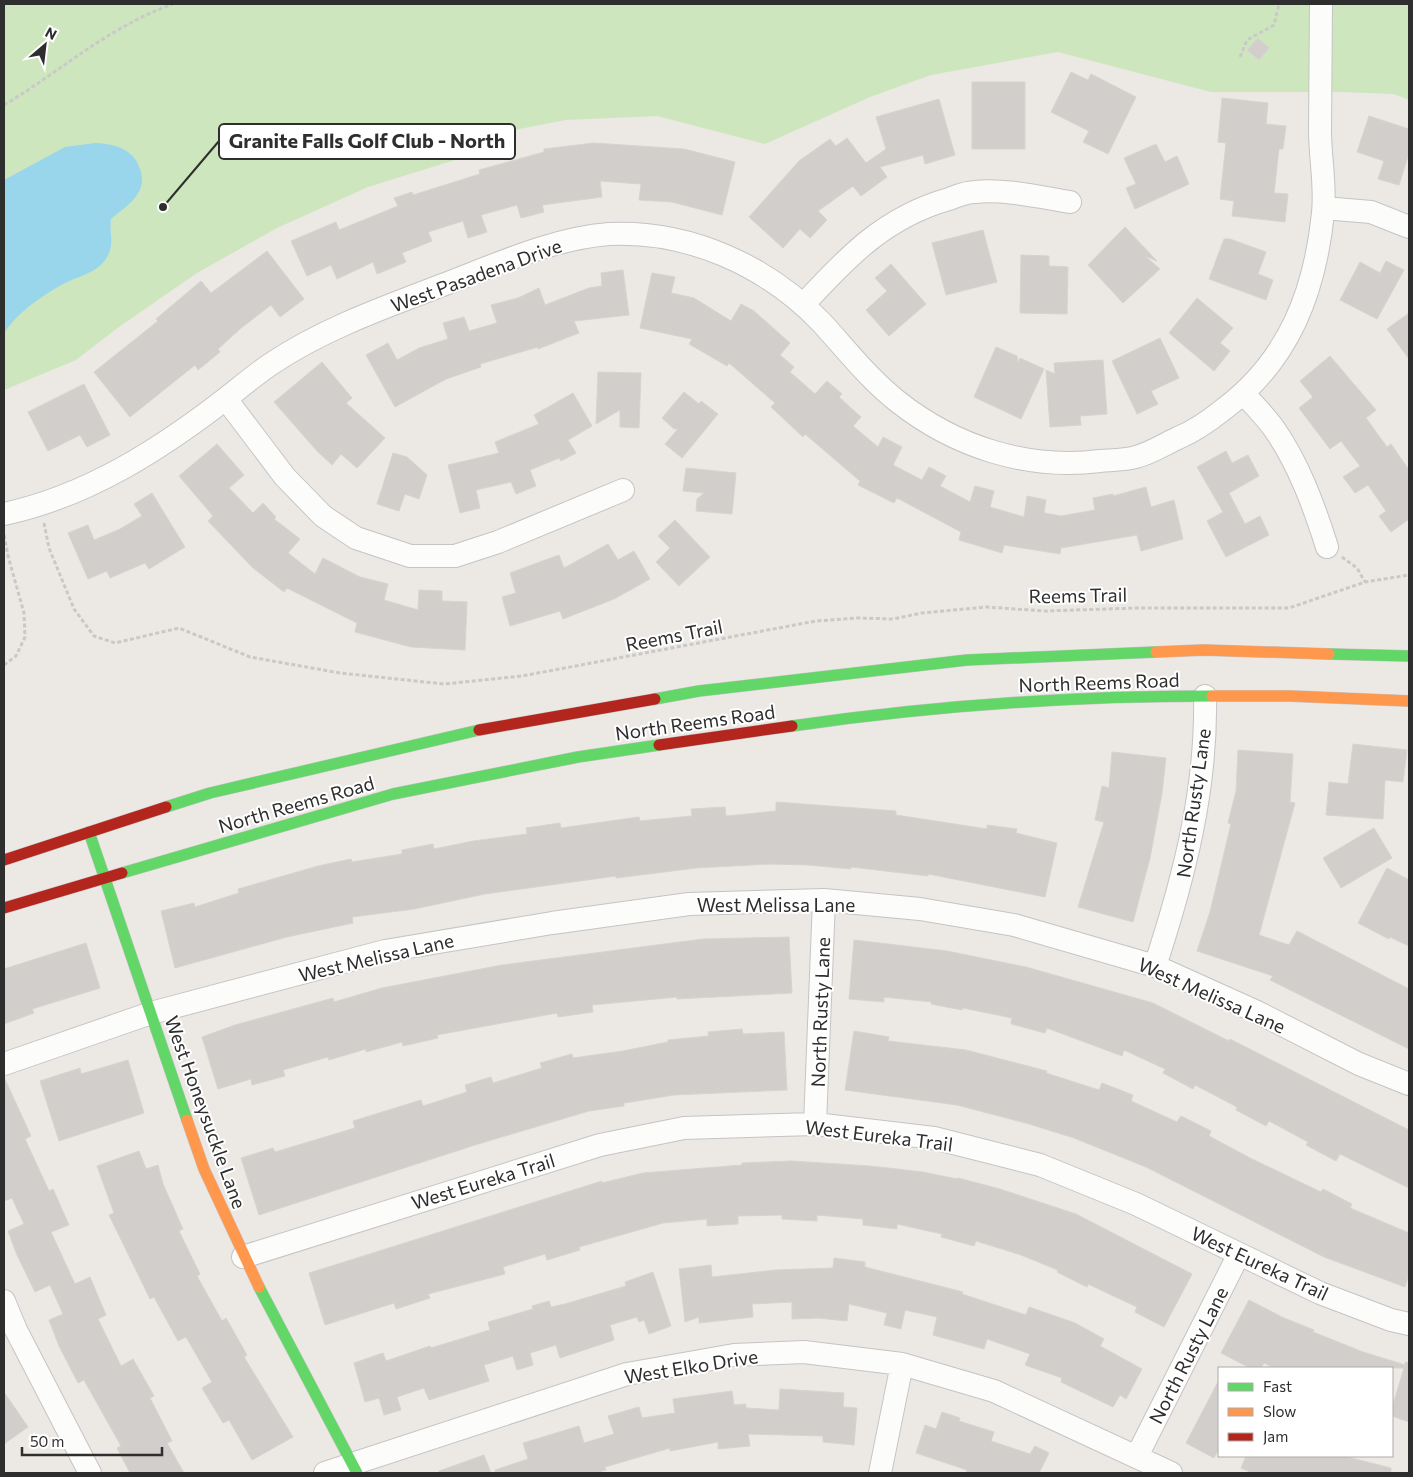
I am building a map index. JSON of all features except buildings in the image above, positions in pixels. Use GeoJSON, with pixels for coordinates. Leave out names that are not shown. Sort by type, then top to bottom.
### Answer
{"type":"FeatureCollection","features":[{"type":"Feature","properties":{"kind":"main road","name":"North Reems Road"},"geometry":{"type":"LineString","coordinates":[[4,860],[210,793],[453,734],[699,691],[967,660],[1204,650],[1409,656]]}},
{"type":"Feature","properties":{"kind":"main road","name":"North Reems Road"},"geometry":{"type":"LineString","coordinates":[[4,908],[393,794],[578,756],[891,712],[955,706],[1151,696],[1290,696],[1409,701]]}},
{"type":"Feature","properties":{"kind":"main road","name":"West Honeysuckle Lane"},"geometry":{"type":"LineString","coordinates":[[89,832],[204,1170],[243,1257],[354,1469]]}},
{"type":"Feature","properties":{"kind":"street","name":"West Pasadena Drive"},"geometry":{"type":"LineString","coordinates":[[4,514],[82,490],[118,472],[159,447],[226,399],[264,368],[296,348],[336,328],[514,258],[557,244],[606,234],[646,235],[686,242],[721,254],[758,271],[803,305],[853,360],[897,401],[943,431],[995,454],[1033,462],[1082,463],[1136,457],[1195,431],[1244,394],[1268,369],[1296,324],[1316,263],[1324,208],[1320,136],[1321,4]]}},
{"type":"Feature","properties":{"kind":"street"},"geometry":{"type":"LineString","coordinates":[[803,305],[846,257],[900,217],[926,205],[974,192],[1009,193],[1070,202]]}},
{"type":"Feature","properties":{"kind":"street"},"geometry":{"type":"LineString","coordinates":[[1324,208],[1371,212],[1409,227]]}},
{"type":"Feature","properties":{"kind":"street"},"geometry":{"type":"LineString","coordinates":[[1244,394],[1274,429],[1299,473],[1314,506],[1327,547]]}},
{"type":"Feature","properties":{"kind":"street"},"geometry":{"type":"LineString","coordinates":[[226,399],[286,477],[323,516],[356,538],[410,556],[455,556],[498,542],[623,490]]}},
{"type":"Feature","properties":{"kind":"street","name":"North Rusty Lane"},"geometry":{"type":"LineString","coordinates":[[1155,966],[1178,896],[1192,836],[1205,717],[1205,696]]}},
{"type":"Feature","properties":{"kind":"street","name":"North Rusty Lane"},"geometry":{"type":"LineString","coordinates":[[815,1124],[824,900]]}},
{"type":"Feature","properties":{"kind":"street","name":"West Melissa Lane"},"geometry":{"type":"LineString","coordinates":[[4,1064],[151,1013],[385,951],[542,924],[689,904],[824,900],[920,909],[1014,925],[1155,966],[1257,1012],[1359,1064],[1409,1084]]}},
{"type":"Feature","properties":{"kind":"street","name":"West Eureka Trail"},"geometry":{"type":"LineString","coordinates":[[243,1257],[600,1145],[684,1128],[815,1124],[934,1138],[1040,1165],[1136,1204],[1320,1293],[1391,1320],[1409,1324]]}},
{"type":"Feature","properties":{"kind":"street","name":"North Rusty Lane"},"geometry":{"type":"LineString","coordinates":[[1137,1456],[1239,1254]]}},
{"type":"Feature","properties":{"kind":"street"},"geometry":{"type":"LineString","coordinates":[[4,1301],[10,1333],[90,1473]]}},
{"type":"Feature","properties":{"kind":"street","name":"West Elko Drive"},"geometry":{"type":"LineString","coordinates":[[325,1473],[354,1469],[627,1374],[734,1355],[804,1352],[902,1364],[994,1391],[1171,1473]]}},
{"type":"Feature","properties":{"kind":"street"},"geometry":{"type":"LineString","coordinates":[[880,1473],[902,1364]]}},
{"type":"Feature","properties":{"kind":"path"},"geometry":{"type":"LineString","coordinates":[[4,105],[102,38],[132,21],[173,4]]}},
{"type":"Feature","properties":{"kind":"path"},"geometry":{"type":"LineString","coordinates":[[1240,58],[1247,40],[1274,25],[1279,4]]}},
{"type":"Feature","properties":{"kind":"path","name":"Reems Trail"},"geometry":{"type":"LineString","coordinates":[[41,503],[52,557],[74,609],[94,636],[115,643],[179,628],[250,657],[340,673],[444,684],[522,676],[816,621],[893,619],[922,612],[986,607],[1045,611],[1138,608],[1289,608],[1365,582],[1409,575]]}},
{"type":"Feature","properties":{"kind":"path"},"geometry":{"type":"LineString","coordinates":[[4,531],[8,556],[24,613],[25,637],[16,656],[4,665]]}},
{"type":"Feature","properties":{"kind":"path"},"geometry":{"type":"LineString","coordinates":[[1327,547],[1357,568],[1365,582]]}},
{"type":"Feature","properties":{"kind":"green space"},"geometry":{"type":"Polygon","coordinates":[[[4,4],[1409,4],[1409,100],[1394,94],[1211,92],[1058,52],[931,75],[870,97],[765,144],[657,116],[566,120],[514,130],[455,160],[368,187],[277,228],[197,273],[116,329],[76,360],[4,390],[4,4]]]}},
{"type":"Feature","properties":{"kind":"water"},"geometry":{"type":"Polygon","coordinates":[[[95,143],[124,149],[134,158],[142,175],[140,190],[132,201],[111,219],[110,249],[101,265],[89,273],[63,284],[38,300],[16,318],[4,333],[4,180],[65,147],[95,143]]]}},
{"type":"Feature","properties":{"kind":"traffic: fast"},"geometry":{"type":"LineString","coordinates":[[655,699],[699,691],[967,660],[1156,652]]}},
{"type":"Feature","properties":{"kind":"traffic: fast"},"geometry":{"type":"LineString","coordinates":[[1329,654],[1409,656]]}},
{"type":"Feature","properties":{"kind":"traffic: fast"},"geometry":{"type":"LineString","coordinates":[[792,726],[896,713],[1054,700],[1212,696]]}},
{"type":"Feature","properties":{"kind":"traffic: fast"},"geometry":{"type":"LineString","coordinates":[[166,807],[210,793],[479,730]]}},
{"type":"Feature","properties":{"kind":"traffic: fast"},"geometry":{"type":"LineString","coordinates":[[122,873],[393,794],[578,757],[659,745]]}},
{"type":"Feature","properties":{"kind":"traffic: fast"},"geometry":{"type":"LineString","coordinates":[[89,832],[187,1120]]}},
{"type":"Feature","properties":{"kind":"traffic: fast"},"geometry":{"type":"LineString","coordinates":[[259,1287],[357,1473]]}},
{"type":"Feature","properties":{"kind":"traffic: slow"},"geometry":{"type":"LineString","coordinates":[[1156,652],[1204,650],[1329,654]]}},
{"type":"Feature","properties":{"kind":"traffic: slow"},"geometry":{"type":"LineString","coordinates":[[1212,696],[1290,696],[1409,701]]}},
{"type":"Feature","properties":{"kind":"traffic: slow"},"geometry":{"type":"LineString","coordinates":[[187,1120],[204,1169],[259,1287]]}},
{"type":"Feature","properties":{"kind":"traffic: jam"},"geometry":{"type":"LineString","coordinates":[[479,730],[655,699]]}},
{"type":"Feature","properties":{"kind":"traffic: jam"},"geometry":{"type":"LineString","coordinates":[[659,745],[792,726]]}},
{"type":"Feature","properties":{"kind":"traffic: jam"},"geometry":{"type":"LineString","coordinates":[[4,860],[166,807]]}},
{"type":"Feature","properties":{"kind":"traffic: jam"},"geometry":{"type":"LineString","coordinates":[[4,908],[122,873]]}},
{"type":"Feature","properties":{"kind":"place","name":"Granite Falls Golf Club - North"},"geometry":{"type":"Point","coordinates":[163,207]}}]}
